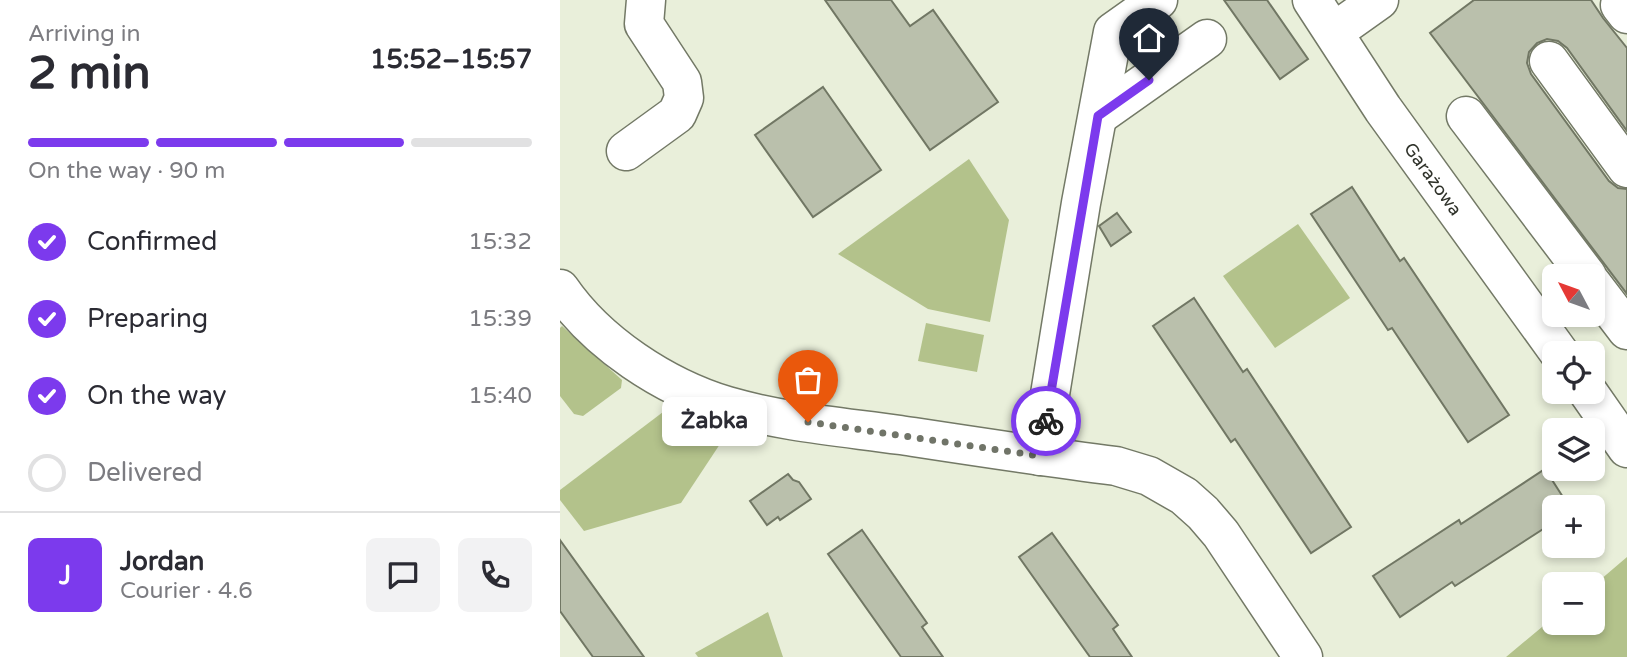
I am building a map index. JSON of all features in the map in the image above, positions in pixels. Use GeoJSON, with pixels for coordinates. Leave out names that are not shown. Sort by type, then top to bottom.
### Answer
{"type":"FeatureCollection","features":[{"type":"Feature","properties":{"kind":"street"},"geometry":{"type":"LineString","coordinates":[[626,151],[677,114],[684,98],[682,82],[644,24],[646,0]]}},
{"type":"Feature","properties":{"kind":"street"},"geometry":{"type":"LineString","coordinates":[[1040,456],[1081,203],[1113,32],[1158,0]]}},
{"type":"Feature","properties":{"kind":"street","name":"Garażowa"},"geometry":{"type":"LineString","coordinates":[[1312,0],[1383,109],[1551,341]]}},
{"type":"Feature","properties":{"kind":"street"},"geometry":{"type":"LineString","coordinates":[[1334,32],[1379,0]]}},
{"type":"Feature","properties":{"kind":"street"},"geometry":{"type":"LineString","coordinates":[[1098,116],[1206,38]]}},
{"type":"Feature","properties":{"kind":"street"},"geometry":{"type":"LineString","coordinates":[[1549,61],[1627,169]]}},
{"type":"Feature","properties":{"kind":"street"},"geometry":{"type":"LineString","coordinates":[[1466,116],[1578,264]]}},
{"type":"Feature","properties":{"kind":"street"},"geometry":{"type":"LineString","coordinates":[[560,289],[599,333],[628,355],[658,376],[726,406],[783,418],[1116,466],[1149,476],[1184,496],[1221,534],[1303,657]]}},
{"type":"Feature","properties":{"kind":"street"},"geometry":{"type":"LineString","coordinates":[[1605,301],[1627,330]]}},
{"type":"Feature","properties":{"kind":"street"},"geometry":{"type":"LineString","coordinates":[[1596,404],[1627,448]]}},
{"type":"Feature","properties":{"kind":"green space"},"geometry":{"type":"Polygon","coordinates":[[[969,159],[1009,220],[990,322],[928,309],[838,254],[969,159]]]}},
{"type":"Feature","properties":{"kind":"green space"},"geometry":{"type":"Polygon","coordinates":[[[1298,224],[1350,298],[1275,348],[1223,276],[1298,224]]]}},
{"type":"Feature","properties":{"kind":"green space"},"geometry":{"type":"Polygon","coordinates":[[[926,323],[984,335],[977,372],[918,361],[926,323]]]}},
{"type":"Feature","properties":{"kind":"green space"},"geometry":{"type":"Polygon","coordinates":[[[562,326],[622,380],[621,388],[583,416],[574,414],[560,396],[562,326]]]}},
{"type":"Feature","properties":{"kind":"green space"},"geometry":{"type":"Polygon","coordinates":[[[667,409],[680,409],[721,427],[720,444],[681,503],[584,531],[560,500],[560,490],[667,409]]]}},
{"type":"Feature","properties":{"kind":"green space"},"geometry":{"type":"Polygon","coordinates":[[[1627,557],[1627,657],[1506,657],[1542,627],[1542,635],[1605,635],[1605,576],[1627,557]]]}},
{"type":"Feature","properties":{"kind":"green space"},"geometry":{"type":"Polygon","coordinates":[[[768,612],[783,657],[698,657],[695,653],[768,612]]]}},
{"type":"Feature","properties":{"kind":"building"},"geometry":{"type":"Polygon","coordinates":[[[825,0],[891,0],[910,26],[933,10],[998,102],[930,150],[825,0]]]}},
{"type":"Feature","properties":{"kind":"building"},"geometry":{"type":"Polygon","coordinates":[[[1224,0],[1267,0],[1308,59],[1280,79],[1224,0]]]}},
{"type":"Feature","properties":{"kind":"building"},"geometry":{"type":"Polygon","coordinates":[[[1474,0],[1591,0],[1627,48],[1627,131],[1567,48],[1558,41],[1547,39],[1537,43],[1529,52],[1527,63],[1531,74],[1609,181],[1618,188],[1627,189],[1627,294],[1605,264],[1430,33],[1474,0]]]}},
{"type":"Feature","properties":{"kind":"building"},"geometry":{"type":"Polygon","coordinates":[[[823,87],[881,170],[813,217],[755,135],[823,87]]]}},
{"type":"Feature","properties":{"kind":"building"},"geometry":{"type":"Polygon","coordinates":[[[1352,187],[1400,261],[1404,258],[1509,415],[1468,442],[1392,328],[1388,330],[1311,214],[1352,187]]]}},
{"type":"Feature","properties":{"kind":"building"},"geometry":{"type":"Polygon","coordinates":[[[1117,213],[1131,232],[1111,246],[1099,226],[1117,213]]]}},
{"type":"Feature","properties":{"kind":"building"},"geometry":{"type":"Polygon","coordinates":[[[1194,298],[1243,372],[1247,369],[1351,527],[1311,553],[1235,439],[1231,442],[1153,326],[1194,298]]]}},
{"type":"Feature","properties":{"kind":"building"},"geometry":{"type":"Polygon","coordinates":[[[1542,471],[1542,481],[1553,481],[1562,495],[1542,495],[1542,530],[1455,586],[1452,582],[1400,617],[1373,576],[1459,520],[1461,524],[1542,471]]]}},
{"type":"Feature","properties":{"kind":"building"},"geometry":{"type":"Polygon","coordinates":[[[788,474],[799,482],[811,499],[780,520],[778,517],[767,525],[750,501],[788,474]]]}},
{"type":"Feature","properties":{"kind":"building"},"geometry":{"type":"Polygon","coordinates":[[[862,530],[927,623],[922,627],[943,657],[901,657],[828,554],[862,530]]]}},
{"type":"Feature","properties":{"kind":"building"},"geometry":{"type":"Polygon","coordinates":[[[1052,533],[1118,625],[1113,629],[1132,657],[1090,657],[1019,557],[1052,533]]]}},
{"type":"Feature","properties":{"kind":"building"},"geometry":{"type":"Polygon","coordinates":[[[560,540],[644,657],[593,657],[560,611],[560,540]]]}},
{"type":"Feature","properties":{"kind":"way so far"},"geometry":{"type":"LineString","coordinates":[[808,422],[1040,456],[1046,421]]}},
{"type":"Feature","properties":{"kind":"place","name":"Żabka"},"geometry":{"type":"Point","coordinates":[808,422]}},
{"type":"Feature","properties":{"kind":"route"},"geometry":{"type":"LineString","coordinates":[[1046,421],[1081,203],[1098,116],[1149,80]]}}]}
